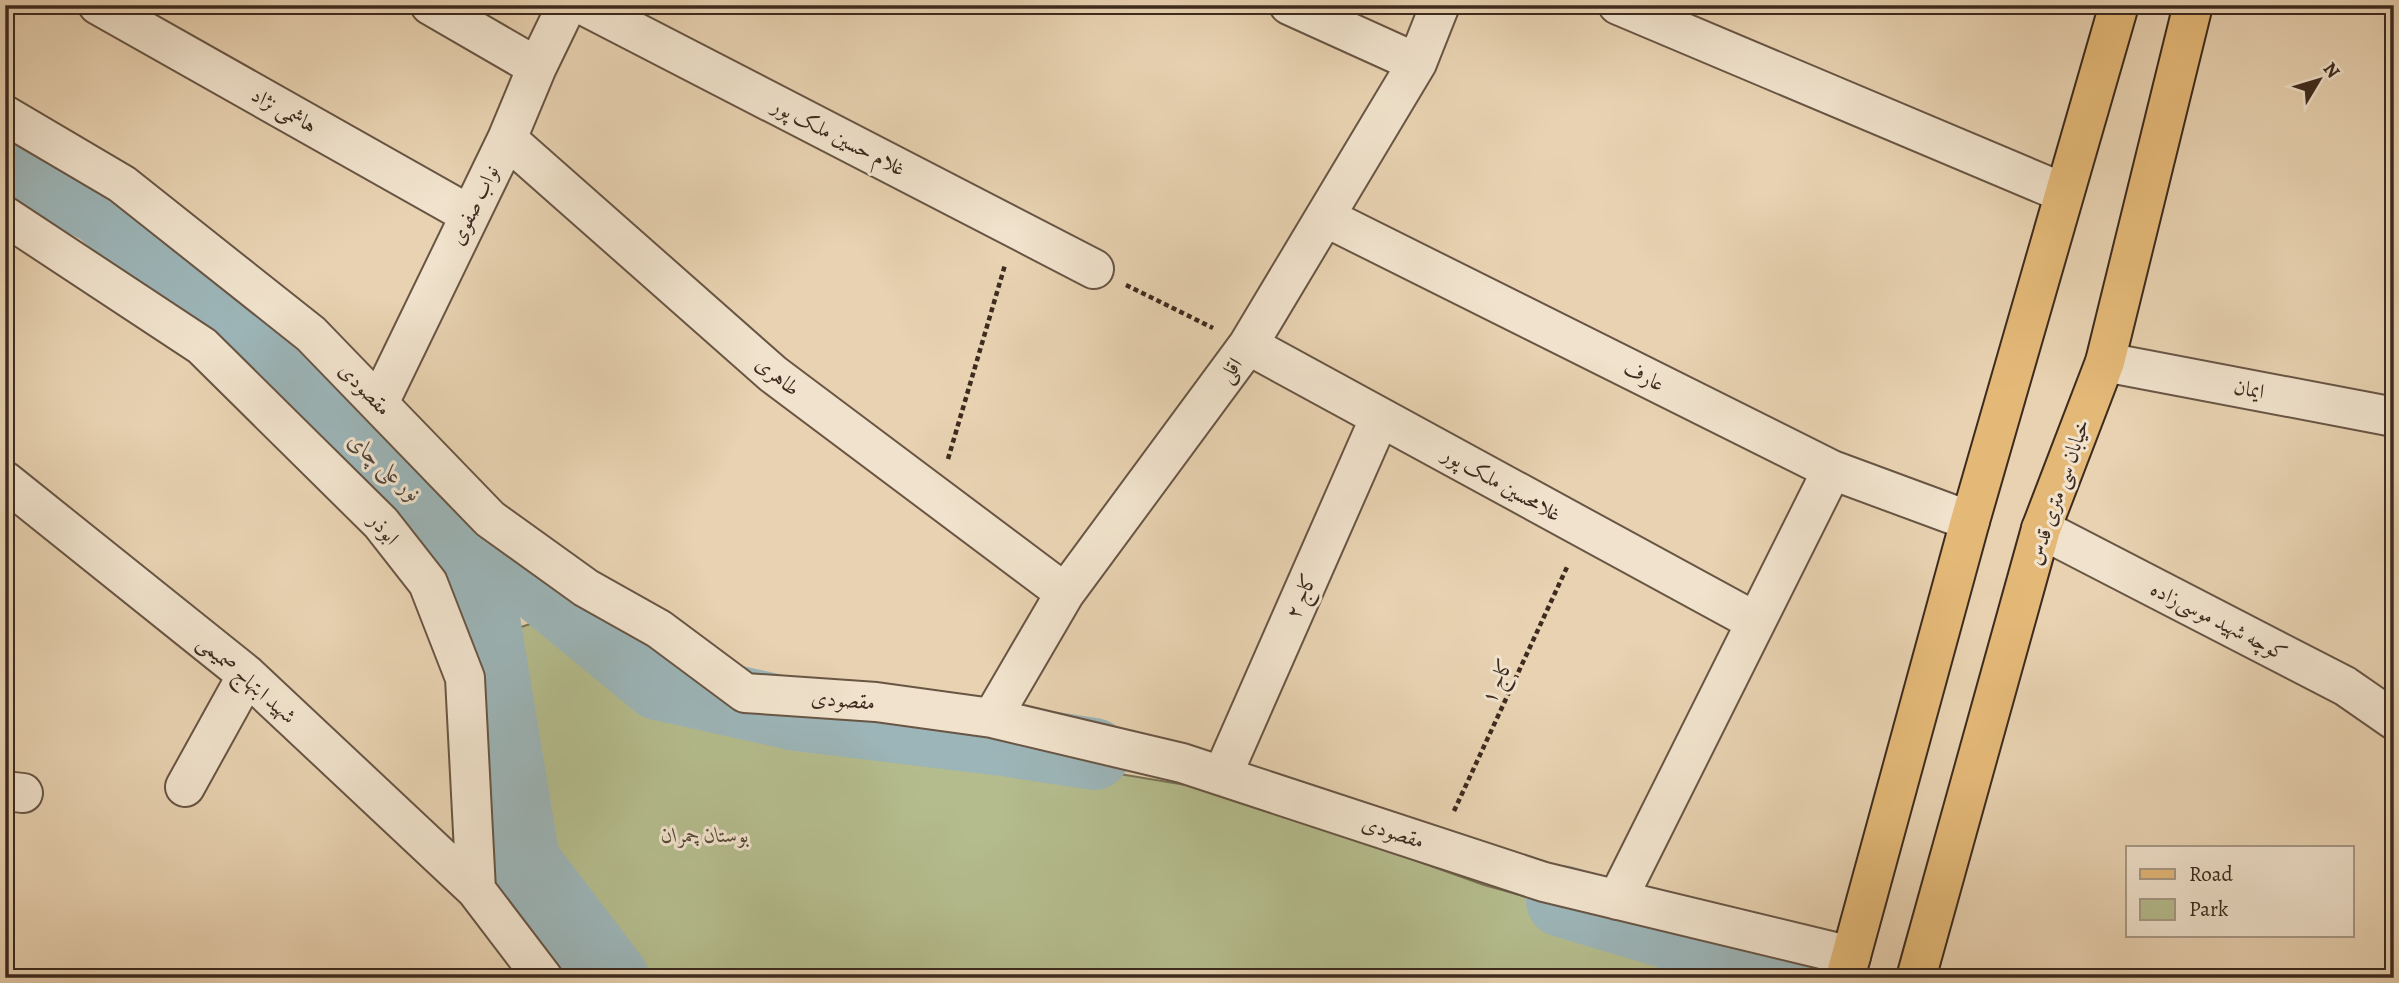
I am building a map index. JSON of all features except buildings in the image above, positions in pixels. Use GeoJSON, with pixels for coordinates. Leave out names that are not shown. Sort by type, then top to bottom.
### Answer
{"type":"FeatureCollection","features":[{"type":"Feature","properties":{"kind":"main road"},"geometry":{"type":"LineString","coordinates":[[1848,967],[1970,521],[2119,5]]}},
{"type":"Feature","properties":{"kind":"main road","name":"خیابان سی متری قدس"},"geometry":{"type":"LineString","coordinates":[[1916,978],[2041,529],[2105,362],[2193,5]]}},
{"type":"Feature","properties":{"kind":"street","name":"هاشمی نژاد"},"geometry":{"type":"LineString","coordinates":[[98,5],[470,215]]}},
{"type":"Feature","properties":{"kind":"street"},"geometry":{"type":"LineString","coordinates":[[430,5],[537,67]]}},
{"type":"Feature","properties":{"kind":"street","name":"نواب صفوی"},"geometry":{"type":"LineString","coordinates":[[379,403],[567,5]]}},
{"type":"Feature","properties":{"kind":"street","name":"غلام حسین ملک پور"},"geometry":{"type":"LineString","coordinates":[[583,5],[1094,269]]}},
{"type":"Feature","properties":{"kind":"street"},"geometry":{"type":"LineString","coordinates":[[1289,5],[1417,63]]}},
{"type":"Feature","properties":{"kind":"street","name":"اقلی"},"geometry":{"type":"LineString","coordinates":[[992,718],[1065,593],[1248,345],[1417,63],[1440,5]]}},
{"type":"Feature","properties":{"kind":"street"},"geometry":{"type":"LineString","coordinates":[[1618,5],[2064,193]]}},
{"type":"Feature","properties":{"kind":"street","name":"مقصودی"},"geometry":{"type":"LineString","coordinates":[[5,115],[122,184],[311,334],[490,519],[586,588],[659,629],[744,693],[876,702],[992,718],[1182,763],[1544,882],[1617,900],[1848,967]]}},
{"type":"Feature","properties":{"kind":"street","name":"طاهری"},"geometry":{"type":"LineString","coordinates":[[506,139],[773,374],[1065,593]]}},
{"type":"Feature","properties":{"kind":"street","name":"ابوذر"},"geometry":{"type":"LineString","coordinates":[[5,216],[202,346],[381,523],[428,583],[466,678],[476,890]]}},
{"type":"Feature","properties":{"kind":"street","name":"عارف"},"geometry":{"type":"LineString","coordinates":[[1325,217],[1832,470],[1970,521]]}},
{"type":"Feature","properties":{"kind":"street","name":"غلامحسین ملک پور"},"geometry":{"type":"LineString","coordinates":[[1248,345],[1756,622]]}},
{"type":"Feature","properties":{"kind":"street","name":"ایمان"},"geometry":{"type":"LineString","coordinates":[[2105,362],[2394,416]]}},
{"type":"Feature","properties":{"kind":"street","name":"کاج ۲"},"geometry":{"type":"LineString","coordinates":[[1222,776],[1380,417]]}},
{"type":"Feature","properties":{"kind":"street"},"geometry":{"type":"LineString","coordinates":[[1617,900],[1832,470]]}},
{"type":"Feature","properties":{"kind":"street","name":"شهید ابتهاج صمیمی"},"geometry":{"type":"LineString","coordinates":[[5,481],[247,675],[476,890]]}},
{"type":"Feature","properties":{"kind":"street","name":"کوچه شهید موسی‌زاده"},"geometry":{"type":"LineString","coordinates":[[2041,529],[2345,686],[2394,720]]}},
{"type":"Feature","properties":{"kind":"street"},"geometry":{"type":"LineString","coordinates":[[185,787],[247,675]]}},
{"type":"Feature","properties":{"kind":"street"},"geometry":{"type":"LineString","coordinates":[[476,890],[543,978]]}},
{"type":"Feature","properties":{"kind":"path"},"geometry":{"type":"LineString","coordinates":[[937,496],[1015,229]]}},
{"type":"Feature","properties":{"kind":"path"},"geometry":{"type":"LineString","coordinates":[[1094,269],[1248,345]]}},
{"type":"Feature","properties":{"kind":"path","name":"کاج ۱"},"geometry":{"type":"LineString","coordinates":[[1438,847],[1584,529]]}},
{"type":"Feature","properties":{"kind":"green space","name":"بوستان چمران"},"geometry":{"type":"Polygon","coordinates":[[[560,614],[675,651],[788,719],[1222,791],[1484,885],[1799,972],[1798,978],[638,978],[555,877],[512,630],[560,614]]]}},
{"type":"Feature","properties":{"kind":"waterway","name":"نور علی چای"},"geometry":{"type":"LineString","coordinates":[[5,158],[102,210],[426,503],[483,613],[524,861],[613,978]]}},
{"type":"Feature","properties":{"kind":"waterway"},"geometry":{"type":"LineString","coordinates":[[426,503],[527,576],[658,684],[797,715],[1094,754]]}},
{"type":"Feature","properties":{"kind":"waterway"},"geometry":{"type":"LineString","coordinates":[[1562,901],[1799,972]]}}]}
